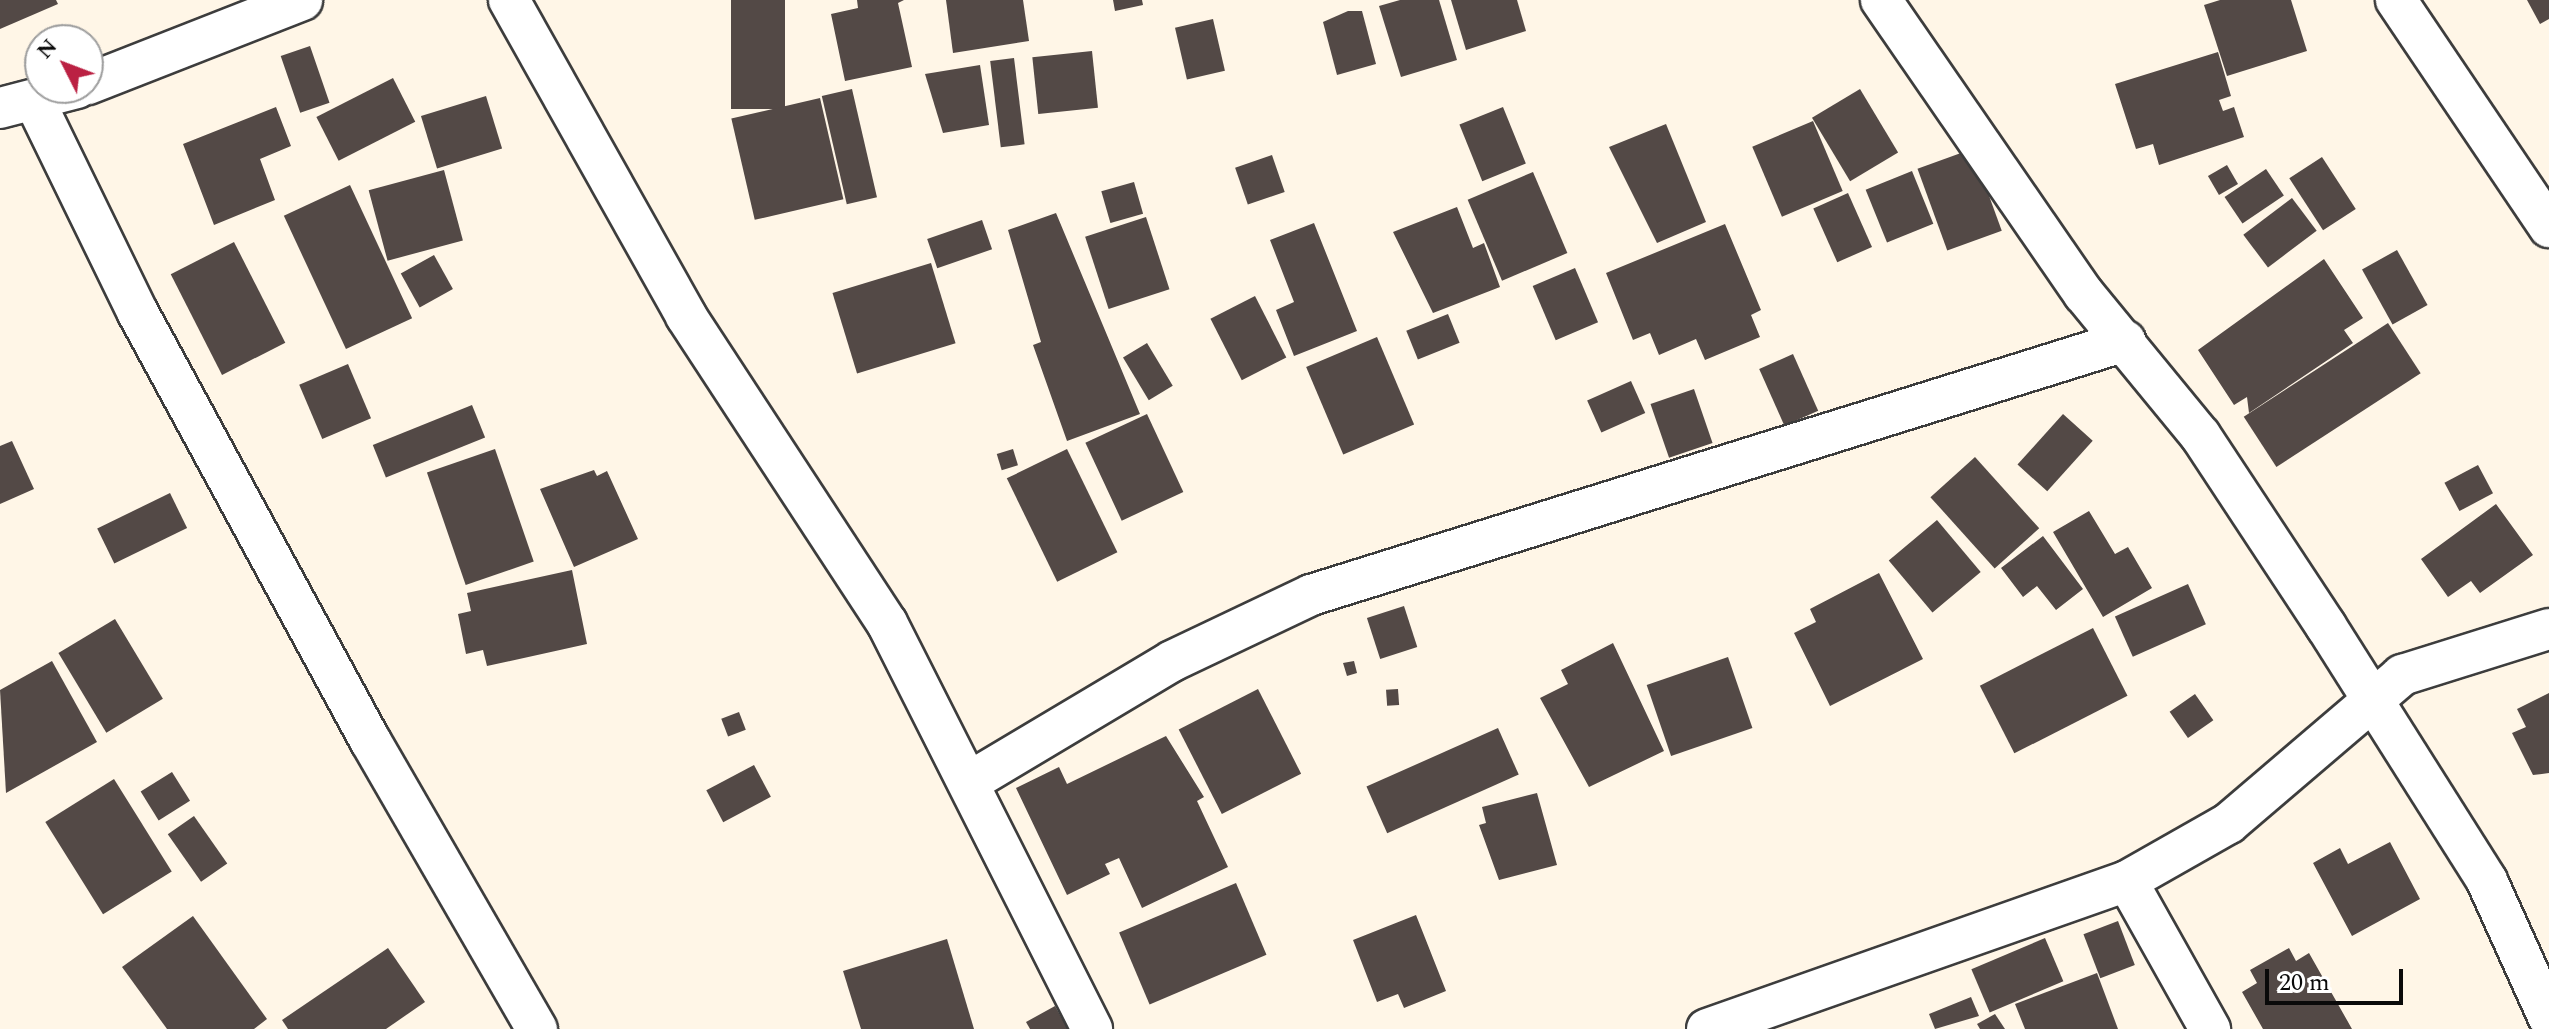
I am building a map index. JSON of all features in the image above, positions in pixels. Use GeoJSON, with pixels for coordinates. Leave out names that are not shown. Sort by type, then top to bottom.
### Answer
{"type":"FeatureCollection","features":[{"type":"Feature","properties":{"kind":"street"},"geometry":{"type":"LineString","coordinates":[[104,78],[302,0]]}},
{"type":"Feature","properties":{"kind":"street"},"geometry":{"type":"LineString","coordinates":[[509,0],[686,316],[887,623],[971,781],[1092,1029]]}},
{"type":"Feature","properties":{"kind":"street"},"geometry":{"type":"LineString","coordinates":[[1881,0],[2084,294],[2200,435],[2487,881],[2549,1018]]}},
{"type":"Feature","properties":{"kind":"street"},"geometry":{"type":"LineString","coordinates":[[2396,0],[2549,227]]}},
{"type":"Feature","properties":{"kind":"street"},"geometry":{"type":"LineString","coordinates":[[18,106],[138,313],[362,726],[537,1029]]}},
{"type":"Feature","properties":{"kind":"street"},"geometry":{"type":"LineString","coordinates":[[971,781],[1172,661],[1311,595],[2125,341]]}},
{"type":"Feature","properties":{"kind":"street"},"geometry":{"type":"LineString","coordinates":[[1707,1029],[2127,881],[2229,823],[2368,699],[2402,675],[2549,629]]}},
{"type":"Feature","properties":{"kind":"street"},"geometry":{"type":"LineString","coordinates":[[2127,881],[2210,1029]]}},
{"type":"Feature","properties":{"kind":"building"},"geometry":{"type":"Polygon","coordinates":[[[0,0],[56,0],[58,4],[0,29],[0,0]]]}},
{"type":"Feature","properties":{"kind":"building"},"geometry":{"type":"Polygon","coordinates":[[[731,0],[785,0],[785,109],[731,109],[731,0]]]}},
{"type":"Feature","properties":{"kind":"building"},"geometry":{"type":"Polygon","coordinates":[[[857,0],[904,0],[898,3],[912,67],[845,81],[831,14],[858,8],[857,0]]]}},
{"type":"Feature","properties":{"kind":"building"},"geometry":{"type":"Polygon","coordinates":[[[946,0],[1023,0],[1029,41],[953,53],[946,0]]]}},
{"type":"Feature","properties":{"kind":"building"},"geometry":{"type":"Polygon","coordinates":[[[1113,0],[1142,0],[1143,5],[1115,11],[1113,0]]]}},
{"type":"Feature","properties":{"kind":"building"},"geometry":{"type":"Polygon","coordinates":[[[1400,0],[1439,0],[1457,60],[1401,77],[1379,6],[1400,0]]]}},
{"type":"Feature","properties":{"kind":"building"},"geometry":{"type":"Polygon","coordinates":[[[1451,0],[1517,0],[1526,31],[1466,50],[1451,0]]]}},
{"type":"Feature","properties":{"kind":"building"},"geometry":{"type":"Polygon","coordinates":[[[2220,0],[2291,0],[2307,51],[2227,76],[2204,5],[2220,0]]]}},
{"type":"Feature","properties":{"kind":"building"},"geometry":{"type":"Polygon","coordinates":[[[2527,0],[2549,0],[2549,19],[2540,24],[2527,0]]]}},
{"type":"Feature","properties":{"kind":"building"},"geometry":{"type":"Polygon","coordinates":[[[1348,11],[1362,11],[1376,64],[1337,75],[1323,22],[1348,11]]]}},
{"type":"Feature","properties":{"kind":"building"},"geometry":{"type":"Polygon","coordinates":[[[1213,19],[1225,71],[1187,79],[1175,28],[1213,19]]]}},
{"type":"Feature","properties":{"kind":"building"},"geometry":{"type":"Polygon","coordinates":[[[310,46],[330,103],[300,113],[281,56],[310,46]]]}},
{"type":"Feature","properties":{"kind":"building"},"geometry":{"type":"Polygon","coordinates":[[[1092,51],[1098,108],[1038,114],[1032,57],[1092,51]]]}},
{"type":"Feature","properties":{"kind":"building"},"geometry":{"type":"Polygon","coordinates":[[[2218,52],[2231,96],[2219,100],[2223,111],[2234,107],[2244,137],[2159,165],[2153,144],[2136,149],[2115,84],[2218,52]]]}},
{"type":"Feature","properties":{"kind":"building"},"geometry":{"type":"Polygon","coordinates":[[[1014,58],[1025,144],[1001,147],[990,61],[1014,58]]]}},
{"type":"Feature","properties":{"kind":"building"},"geometry":{"type":"Polygon","coordinates":[[[980,65],[989,125],[943,133],[925,74],[980,65]]]}},
{"type":"Feature","properties":{"kind":"building"},"geometry":{"type":"Polygon","coordinates":[[[393,78],[415,122],[339,161],[316,117],[393,78]]]}},
{"type":"Feature","properties":{"kind":"building"},"geometry":{"type":"Polygon","coordinates":[[[852,89],[877,197],[847,204],[822,96],[852,89]]]}},
{"type":"Feature","properties":{"kind":"building"},"geometry":{"type":"Polygon","coordinates":[[[1860,89],[1898,152],[1850,181],[1812,118],[1860,89]]]}},
{"type":"Feature","properties":{"kind":"building"},"geometry":{"type":"Polygon","coordinates":[[[486,96],[502,149],[437,168],[421,116],[486,96]]]}},
{"type":"Feature","properties":{"kind":"building"},"geometry":{"type":"Polygon","coordinates":[[[820,98],[843,199],[755,220],[731,118],[820,98]]]}},
{"type":"Feature","properties":{"kind":"building"},"geometry":{"type":"Polygon","coordinates":[[[276,107],[291,146],[260,159],[275,200],[214,225],[183,144],[276,107]]]}},
{"type":"Feature","properties":{"kind":"building"},"geometry":{"type":"Polygon","coordinates":[[[1503,107],[1526,164],[1482,181],[1459,125],[1503,107]]]}},
{"type":"Feature","properties":{"kind":"building"},"geometry":{"type":"Polygon","coordinates":[[[1813,121],[1843,191],[1782,217],[1752,147],[1813,121]]]}},
{"type":"Feature","properties":{"kind":"building"},"geometry":{"type":"Polygon","coordinates":[[[1666,124],[1706,222],[1657,243],[1609,147],[1666,124]]]}},
{"type":"Feature","properties":{"kind":"building"},"geometry":{"type":"Polygon","coordinates":[[[1972,149],[2002,231],[1947,251],[1917,169],[1972,149]]]}},
{"type":"Feature","properties":{"kind":"building"},"geometry":{"type":"Polygon","coordinates":[[[1272,155],[1285,192],[1248,205],[1235,168],[1272,155]]]}},
{"type":"Feature","properties":{"kind":"building"},"geometry":{"type":"Polygon","coordinates":[[[2322,157],[2356,209],[2323,230],[2289,178],[2322,157]]]}},
{"type":"Feature","properties":{"kind":"building"},"geometry":{"type":"Polygon","coordinates":[[[2227,165],[2238,184],[2219,195],[2208,176],[2227,165]]]}},
{"type":"Feature","properties":{"kind":"building"},"geometry":{"type":"Polygon","coordinates":[[[2266,169],[2284,196],[2242,223],[2225,197],[2266,169]]]}},
{"type":"Feature","properties":{"kind":"building"},"geometry":{"type":"Polygon","coordinates":[[[444,170],[463,241],[388,261],[369,190],[444,170]]]}},
{"type":"Feature","properties":{"kind":"building"},"geometry":{"type":"Polygon","coordinates":[[[1912,171],[1933,224],[1887,243],[1866,190],[1912,171]]]}},
{"type":"Feature","properties":{"kind":"building"},"geometry":{"type":"Polygon","coordinates":[[[1533,172],[1567,253],[1502,281],[1468,200],[1533,172]]]}},
{"type":"Feature","properties":{"kind":"building"},"geometry":{"type":"Polygon","coordinates":[[[1134,182],[1143,214],[1110,223],[1101,191],[1134,182]]]}},
{"type":"Feature","properties":{"kind":"building"},"geometry":{"type":"Polygon","coordinates":[[[350,185],[412,318],[346,349],[284,216],[350,185]]]}},
{"type":"Feature","properties":{"kind":"building"},"geometry":{"type":"Polygon","coordinates":[[[1848,193],[1872,247],[1837,262],[1813,208],[1848,193]]]}},
{"type":"Feature","properties":{"kind":"building"},"geometry":{"type":"Polygon","coordinates":[[[2292,198],[2317,231],[2268,267],[2243,235],[2292,198]]]}},
{"type":"Feature","properties":{"kind":"building"},"geometry":{"type":"Polygon","coordinates":[[[1457,207],[1473,248],[1484,243],[1500,287],[1433,313],[1393,232],[1457,207]]]}},
{"type":"Feature","properties":{"kind":"building"},"geometry":{"type":"Polygon","coordinates":[[[1056,213],[1140,414],[1067,441],[1033,345],[1041,342],[1008,230],[1056,213]]]}},
{"type":"Feature","properties":{"kind":"building"},"geometry":{"type":"Polygon","coordinates":[[[1146,217],[1169,289],[1109,309],[1085,237],[1146,217]]]}},
{"type":"Feature","properties":{"kind":"building"},"geometry":{"type":"Polygon","coordinates":[[[982,220],[992,249],[937,268],[927,239],[982,220]]]}},
{"type":"Feature","properties":{"kind":"building"},"geometry":{"type":"Polygon","coordinates":[[[1314,223],[1357,331],[1294,356],[1276,310],[1294,302],[1270,240],[1314,223]]]}},
{"type":"Feature","properties":{"kind":"building"},"geometry":{"type":"Polygon","coordinates":[[[1725,224],[1761,310],[1751,315],[1760,337],[1705,360],[1696,339],[1659,355],[1650,333],[1633,340],[1606,273],[1725,224]]]}},
{"type":"Feature","properties":{"kind":"building"},"geometry":{"type":"Polygon","coordinates":[[[234,242],[285,343],[222,375],[171,274],[234,242]]]}},
{"type":"Feature","properties":{"kind":"building"},"geometry":{"type":"Polygon","coordinates":[[[2397,250],[2428,305],[2393,324],[2362,269],[2397,250]]]}},
{"type":"Feature","properties":{"kind":"building"},"geometry":{"type":"Polygon","coordinates":[[[434,255],[453,289],[420,308],[401,273],[434,255]]]}},
{"type":"Feature","properties":{"kind":"building"},"geometry":{"type":"Polygon","coordinates":[[[2324,259],[2363,318],[2344,330],[2353,343],[2249,413],[2247,397],[2234,405],[2198,350],[2324,259]]]}},
{"type":"Feature","properties":{"kind":"building"},"geometry":{"type":"Polygon","coordinates":[[[931,263],[956,343],[857,373],[833,293],[931,263]]]}},
{"type":"Feature","properties":{"kind":"building"},"geometry":{"type":"Polygon","coordinates":[[[1575,268],[1598,322],[1556,340],[1533,286],[1575,268]]]}},
{"type":"Feature","properties":{"kind":"building"},"geometry":{"type":"Polygon","coordinates":[[[1255,296],[1286,357],[1242,380],[1210,319],[1255,296]]]}},
{"type":"Feature","properties":{"kind":"building"},"geometry":{"type":"Polygon","coordinates":[[[1448,314],[1460,343],[1418,360],[1406,331],[1448,314]]]}},
{"type":"Feature","properties":{"kind":"building"},"geometry":{"type":"Polygon","coordinates":[[[2388,323],[2421,373],[2276,467],[2244,417],[2388,323]]]}},
{"type":"Feature","properties":{"kind":"building"},"geometry":{"type":"Polygon","coordinates":[[[1377,337],[1414,424],[1343,455],[1306,367],[1377,337]]]}},
{"type":"Feature","properties":{"kind":"building"},"geometry":{"type":"Polygon","coordinates":[[[1147,343],[1173,386],[1149,400],[1123,357],[1147,343]]]}},
{"type":"Feature","properties":{"kind":"building"},"geometry":{"type":"Polygon","coordinates":[[[1793,354],[1818,411],[1784,426],[1759,369],[1793,354]]]}},
{"type":"Feature","properties":{"kind":"building"},"geometry":{"type":"Polygon","coordinates":[[[348,364],[371,418],[322,439],[299,385],[348,364]]]}},
{"type":"Feature","properties":{"kind":"building"},"geometry":{"type":"Polygon","coordinates":[[[1631,381],[1645,413],[1601,432],[1587,401],[1631,381]]]}},
{"type":"Feature","properties":{"kind":"building"},"geometry":{"type":"Polygon","coordinates":[[[1694,389],[1713,443],[1669,458],[1651,404],[1694,389]]]}},
{"type":"Feature","properties":{"kind":"building"},"geometry":{"type":"Polygon","coordinates":[[[472,405],[485,437],[386,478],[373,445],[472,405]]]}},
{"type":"Feature","properties":{"kind":"building"},"geometry":{"type":"Polygon","coordinates":[[[1147,414],[1183,492],[1122,521],[1085,443],[1147,414]]]}},
{"type":"Feature","properties":{"kind":"building"},"geometry":{"type":"Polygon","coordinates":[[[2063,414],[2093,441],[2047,491],[2017,465],[2063,414]]]}},
{"type":"Feature","properties":{"kind":"building"},"geometry":{"type":"Polygon","coordinates":[[[12,441],[34,489],[0,504],[0,446],[12,441]]]}},
{"type":"Feature","properties":{"kind":"building"},"geometry":{"type":"Polygon","coordinates":[[[495,449],[534,562],[466,585],[427,472],[495,449]]]}},
{"type":"Feature","properties":{"kind":"building"},"geometry":{"type":"Polygon","coordinates":[[[1013,449],[1018,465],[1002,470],[997,454],[1013,449]]]}},
{"type":"Feature","properties":{"kind":"building"},"geometry":{"type":"Polygon","coordinates":[[[1067,449],[1117,552],[1057,582],[1007,478],[1067,449]]]}},
{"type":"Feature","properties":{"kind":"building"},"geometry":{"type":"Polygon","coordinates":[[[1975,457],[2039,528],[1995,568],[1930,497],[1975,457]]]}},
{"type":"Feature","properties":{"kind":"building"},"geometry":{"type":"Polygon","coordinates":[[[2478,465],[2493,493],[2459,511],[2444,483],[2478,465]]]}},
{"type":"Feature","properties":{"kind":"building"},"geometry":{"type":"Polygon","coordinates":[[[594,470],[597,476],[607,471],[638,539],[574,567],[540,489],[594,470]]]}},
{"type":"Feature","properties":{"kind":"building"},"geometry":{"type":"Polygon","coordinates":[[[170,493],[187,528],[114,564],[97,529],[170,493]]]}},
{"type":"Feature","properties":{"kind":"building"},"geometry":{"type":"Polygon","coordinates":[[[2496,504],[2533,555],[2480,593],[2471,581],[2448,597],[2421,559],[2496,504]]]}},
{"type":"Feature","properties":{"kind":"building"},"geometry":{"type":"Polygon","coordinates":[[[2089,511],[2115,554],[2128,547],[2152,588],[2103,617],[2053,532],[2089,511]]]}},
{"type":"Feature","properties":{"kind":"building"},"geometry":{"type":"Polygon","coordinates":[[[1937,520],[1981,572],[1932,613],[1889,560],[1937,520]]]}},
{"type":"Feature","properties":{"kind":"building"},"geometry":{"type":"Polygon","coordinates":[[[2043,536],[2083,589],[2056,610],[2037,586],[2023,597],[2001,568],[2043,536]]]}},
{"type":"Feature","properties":{"kind":"building"},"geometry":{"type":"Polygon","coordinates":[[[572,570],[587,644],[487,666],[483,650],[466,654],[458,614],[471,611],[467,593],[572,570]]]}},
{"type":"Feature","properties":{"kind":"building"},"geometry":{"type":"Polygon","coordinates":[[[1879,573],[1923,659],[1830,706],[1794,633],[1816,622],[1810,609],[1879,573]]]}},
{"type":"Feature","properties":{"kind":"building"},"geometry":{"type":"Polygon","coordinates":[[[2188,584],[2206,624],[2133,657],[2115,617],[2188,584]]]}},
{"type":"Feature","properties":{"kind":"building"},"geometry":{"type":"Polygon","coordinates":[[[1404,606],[1417,647],[1380,659],[1367,618],[1404,606]]]}},
{"type":"Feature","properties":{"kind":"building"},"geometry":{"type":"Polygon","coordinates":[[[115,619],[163,699],[106,733],[58,653],[115,619]]]}},
{"type":"Feature","properties":{"kind":"building"},"geometry":{"type":"Polygon","coordinates":[[[2093,628],[2128,696],[2014,753],[1980,686],[2093,628]]]}},
{"type":"Feature","properties":{"kind":"building"},"geometry":{"type":"Polygon","coordinates":[[[1613,643],[1664,751],[1589,787],[1540,698],[1568,684],[1561,670],[1613,643]]]}},
{"type":"Feature","properties":{"kind":"building"},"geometry":{"type":"Polygon","coordinates":[[[1728,657],[1752,728],[1671,756],[1647,685],[1728,657]]]}},
{"type":"Feature","properties":{"kind":"building"},"geometry":{"type":"Polygon","coordinates":[[[52,661],[97,742],[6,793],[0,690],[52,661]]]}},
{"type":"Feature","properties":{"kind":"building"},"geometry":{"type":"Polygon","coordinates":[[[1354,661],[1357,673],[1347,676],[1343,663],[1354,661]]]}},
{"type":"Feature","properties":{"kind":"building"},"geometry":{"type":"Polygon","coordinates":[[[1258,689],[1301,774],[1222,814],[1179,729],[1258,689]]]}},
{"type":"Feature","properties":{"kind":"building"},"geometry":{"type":"Polygon","coordinates":[[[1398,689],[1399,705],[1387,706],[1386,690],[1398,689]]]}},
{"type":"Feature","properties":{"kind":"building"},"geometry":{"type":"Polygon","coordinates":[[[2549,693],[2549,773],[2533,775],[2512,733],[2526,727],[2517,709],[2549,693]]]}},
{"type":"Feature","properties":{"kind":"building"},"geometry":{"type":"Polygon","coordinates":[[[2195,694],[2213,720],[2188,738],[2170,712],[2195,694]]]}},
{"type":"Feature","properties":{"kind":"building"},"geometry":{"type":"Polygon","coordinates":[[[739,712],[746,730],[728,737],[721,719],[739,712]]]}},
{"type":"Feature","properties":{"kind":"building"},"geometry":{"type":"Polygon","coordinates":[[[1498,728],[1519,775],[1387,833],[1366,787],[1498,728]]]}},
{"type":"Feature","properties":{"kind":"building"},"geometry":{"type":"Polygon","coordinates":[[[1166,736],[1204,797],[1197,801],[1228,867],[1142,908],[1119,858],[1105,864],[1110,874],[1067,895],[1016,788],[1059,767],[1067,784],[1166,736]]]}},
{"type":"Feature","properties":{"kind":"building"},"geometry":{"type":"Polygon","coordinates":[[[754,765],[771,797],[723,822],[706,790],[754,765]]]}},
{"type":"Feature","properties":{"kind":"building"},"geometry":{"type":"Polygon","coordinates":[[[172,772],[190,801],[159,820],[141,792],[172,772]]]}},
{"type":"Feature","properties":{"kind":"building"},"geometry":{"type":"Polygon","coordinates":[[[114,779],[172,871],[103,914],[45,822],[114,779]]]}},
{"type":"Feature","properties":{"kind":"building"},"geometry":{"type":"Polygon","coordinates":[[[1537,793],[1557,865],[1499,880],[1479,825],[1486,823],[1482,807],[1537,793]]]}},
{"type":"Feature","properties":{"kind":"building"},"geometry":{"type":"Polygon","coordinates":[[[194,816],[227,864],[201,882],[168,834],[194,816]]]}},
{"type":"Feature","properties":{"kind":"building"},"geometry":{"type":"Polygon","coordinates":[[[2390,842],[2420,899],[2352,936],[2313,863],[2340,848],[2348,864],[2390,842]]]}},
{"type":"Feature","properties":{"kind":"building"},"geometry":{"type":"Polygon","coordinates":[[[1236,883],[1266,955],[1150,1004],[1119,933],[1236,883]]]}},
{"type":"Feature","properties":{"kind":"building"},"geometry":{"type":"Polygon","coordinates":[[[1416,915],[1446,991],[1404,1008],[1398,994],[1377,1002],[1353,940],[1416,915]]]}},
{"type":"Feature","properties":{"kind":"building"},"geometry":{"type":"Polygon","coordinates":[[[193,916],[267,1019],[254,1029],[167,1029],[122,967],[193,916]]]}},
{"type":"Feature","properties":{"kind":"building"},"geometry":{"type":"Polygon","coordinates":[[[2118,921],[2135,965],[2100,978],[2083,934],[2118,921]]]}},
{"type":"Feature","properties":{"kind":"building"},"geometry":{"type":"Polygon","coordinates":[[[2045,938],[2063,981],[1990,1013],[1971,969],[2045,938]]]}},
{"type":"Feature","properties":{"kind":"building"},"geometry":{"type":"Polygon","coordinates":[[[947,939],[974,1029],[861,1029],[843,971],[947,939]]]}},
{"type":"Feature","properties":{"kind":"building"},"geometry":{"type":"Polygon","coordinates":[[[388,948],[425,1002],[386,1029],[288,1029],[282,1020],[388,948]]]}},
{"type":"Feature","properties":{"kind":"building"},"geometry":{"type":"Polygon","coordinates":[[[2289,948],[2296,961],[2309,953],[2352,1029],[2263,1029],[2242,992],[2257,983],[2250,970],[2289,948]]]}},
{"type":"Feature","properties":{"kind":"building"},"geometry":{"type":"Polygon","coordinates":[[[2097,973],[2118,1029],[2025,1029],[2015,1004],[2097,973]]]}},
{"type":"Feature","properties":{"kind":"building"},"geometry":{"type":"Polygon","coordinates":[[[1971,997],[1979,1016],[1935,1029],[1929,1014],[1971,997]]]}},
{"type":"Feature","properties":{"kind":"building"},"geometry":{"type":"Polygon","coordinates":[[[1055,1006],[1068,1029],[1030,1029],[1026,1022],[1055,1006]]]}},
{"type":"Feature","properties":{"kind":"building"},"geometry":{"type":"Polygon","coordinates":[[[1995,1014],[2005,1029],[1980,1029],[1977,1024],[1995,1014]]]}}]}
